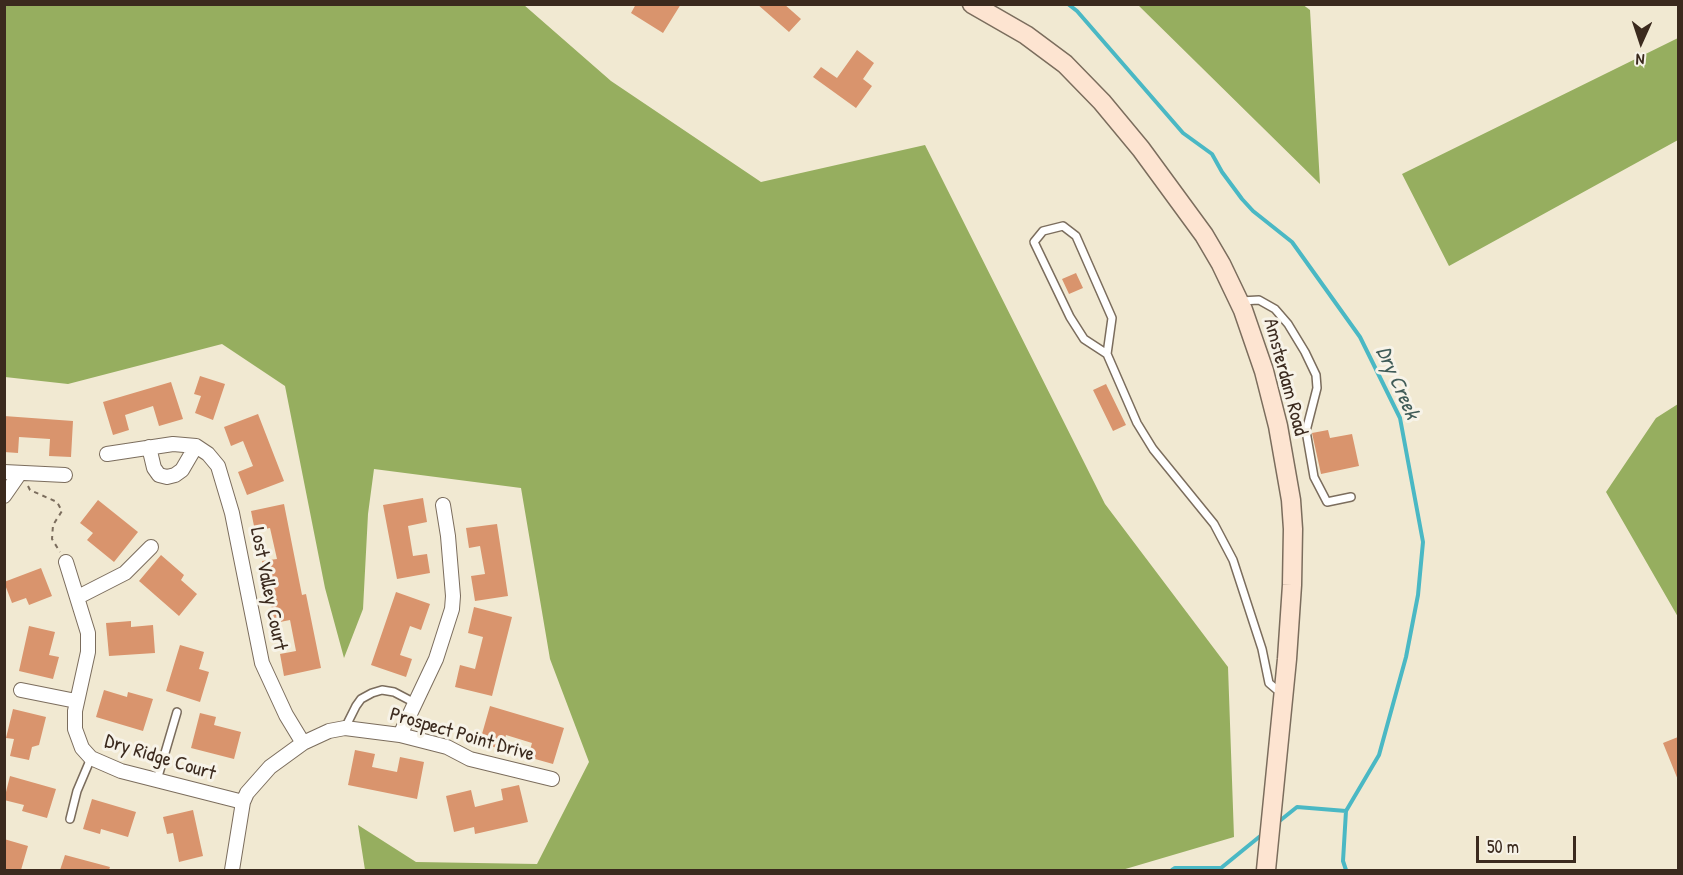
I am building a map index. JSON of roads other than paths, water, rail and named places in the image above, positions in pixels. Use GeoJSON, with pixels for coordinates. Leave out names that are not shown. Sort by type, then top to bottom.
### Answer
{"type":"FeatureCollection","features":[{"type":"Feature","properties":{"kind":"main road","name":"Amsterdam Road"},"geometry":{"type":"LineString","coordinates":[[972,4],[999,11],[1065,64],[1102,102],[1141,148],[1204,235],[1221,264],[1239,301],[1264,371],[1278,426],[1291,500],[1292,585],[1266,870]]}},
{"type":"Feature","properties":{"kind":"street"},"geometry":{"type":"LineString","coordinates":[[107,454],[149,447],[173,444],[196,446],[182,470],[167,477],[159,475],[154,468],[149,447]]}},
{"type":"Feature","properties":{"kind":"street","name":"Lost Valley Court"},"geometry":{"type":"LineString","coordinates":[[196,446],[208,454],[218,466],[232,513],[262,663],[286,716],[303,742]]}},
{"type":"Feature","properties":{"kind":"street"},"geometry":{"type":"LineString","coordinates":[[4,472],[65,475]]}},
{"type":"Feature","properties":{"kind":"street"},"geometry":{"type":"LineString","coordinates":[[4,496],[20,473]]}},
{"type":"Feature","properties":{"kind":"street"},"geometry":{"type":"LineString","coordinates":[[400,735],[436,660],[452,609],[448,536],[443,505]]}},
{"type":"Feature","properties":{"kind":"street"},"geometry":{"type":"LineString","coordinates":[[78,597],[125,573],[151,547]]}},
{"type":"Feature","properties":{"kind":"street","name":"Dry Ridge Court"},"geometry":{"type":"LineString","coordinates":[[66,562],[88,633],[88,652],[76,701],[75,729],[82,748],[91,758],[121,771],[243,802]]}},
{"type":"Feature","properties":{"kind":"street"},"geometry":{"type":"LineString","coordinates":[[21,690],[76,701]]}},
{"type":"Feature","properties":{"kind":"street","name":"Prospect Point Drive"},"geometry":{"type":"LineString","coordinates":[[232,870],[243,802],[247,792],[270,767],[303,742],[329,731],[345,728],[400,735],[447,747],[470,759],[552,779]]}},
{"type":"Feature","properties":{"kind":"lane"},"geometry":{"type":"LineString","coordinates":[[1107,354],[1084,339],[1070,317],[1034,242],[1043,231],[1063,226],[1076,236],[1112,318],[1107,354],[1137,423],[1153,449],[1214,524],[1233,560],[1262,649],[1269,683],[1276,689],[1284,690]]}},
{"type":"Feature","properties":{"kind":"lane"},"geometry":{"type":"LineString","coordinates":[[1239,301],[1259,300],[1275,309],[1288,324],[1305,352],[1317,382],[1306,431],[1314,477],[1327,502],[1351,497]]}},
{"type":"Feature","properties":{"kind":"lane"},"geometry":{"type":"LineString","coordinates":[[345,728],[361,699],[372,693],[382,690],[394,692],[415,704]]}},
{"type":"Feature","properties":{"kind":"lane"},"geometry":{"type":"LineString","coordinates":[[157,780],[177,712]]}},
{"type":"Feature","properties":{"kind":"lane"},"geometry":{"type":"LineString","coordinates":[[70,819],[77,790],[91,758]]}},
{"type":"Feature","properties":{"kind":"waterway","name":"Dry Creek"},"geometry":{"type":"LineString","coordinates":[[1068,4],[1077,11],[1183,133],[1212,154],[1222,172],[1253,211],[1292,242],[1360,337],[1400,418],[1423,542],[1418,595],[1406,657],[1379,755],[1346,811],[1343,861],[1346,870]]}},
{"type":"Feature","properties":{"kind":"waterway"},"geometry":{"type":"LineString","coordinates":[[1277,823],[1297,807],[1346,811]]}},
{"type":"Feature","properties":{"kind":"waterway"},"geometry":{"type":"LineString","coordinates":[[1172,870],[1175,868],[1221,868],[1264,833]]}}]}
